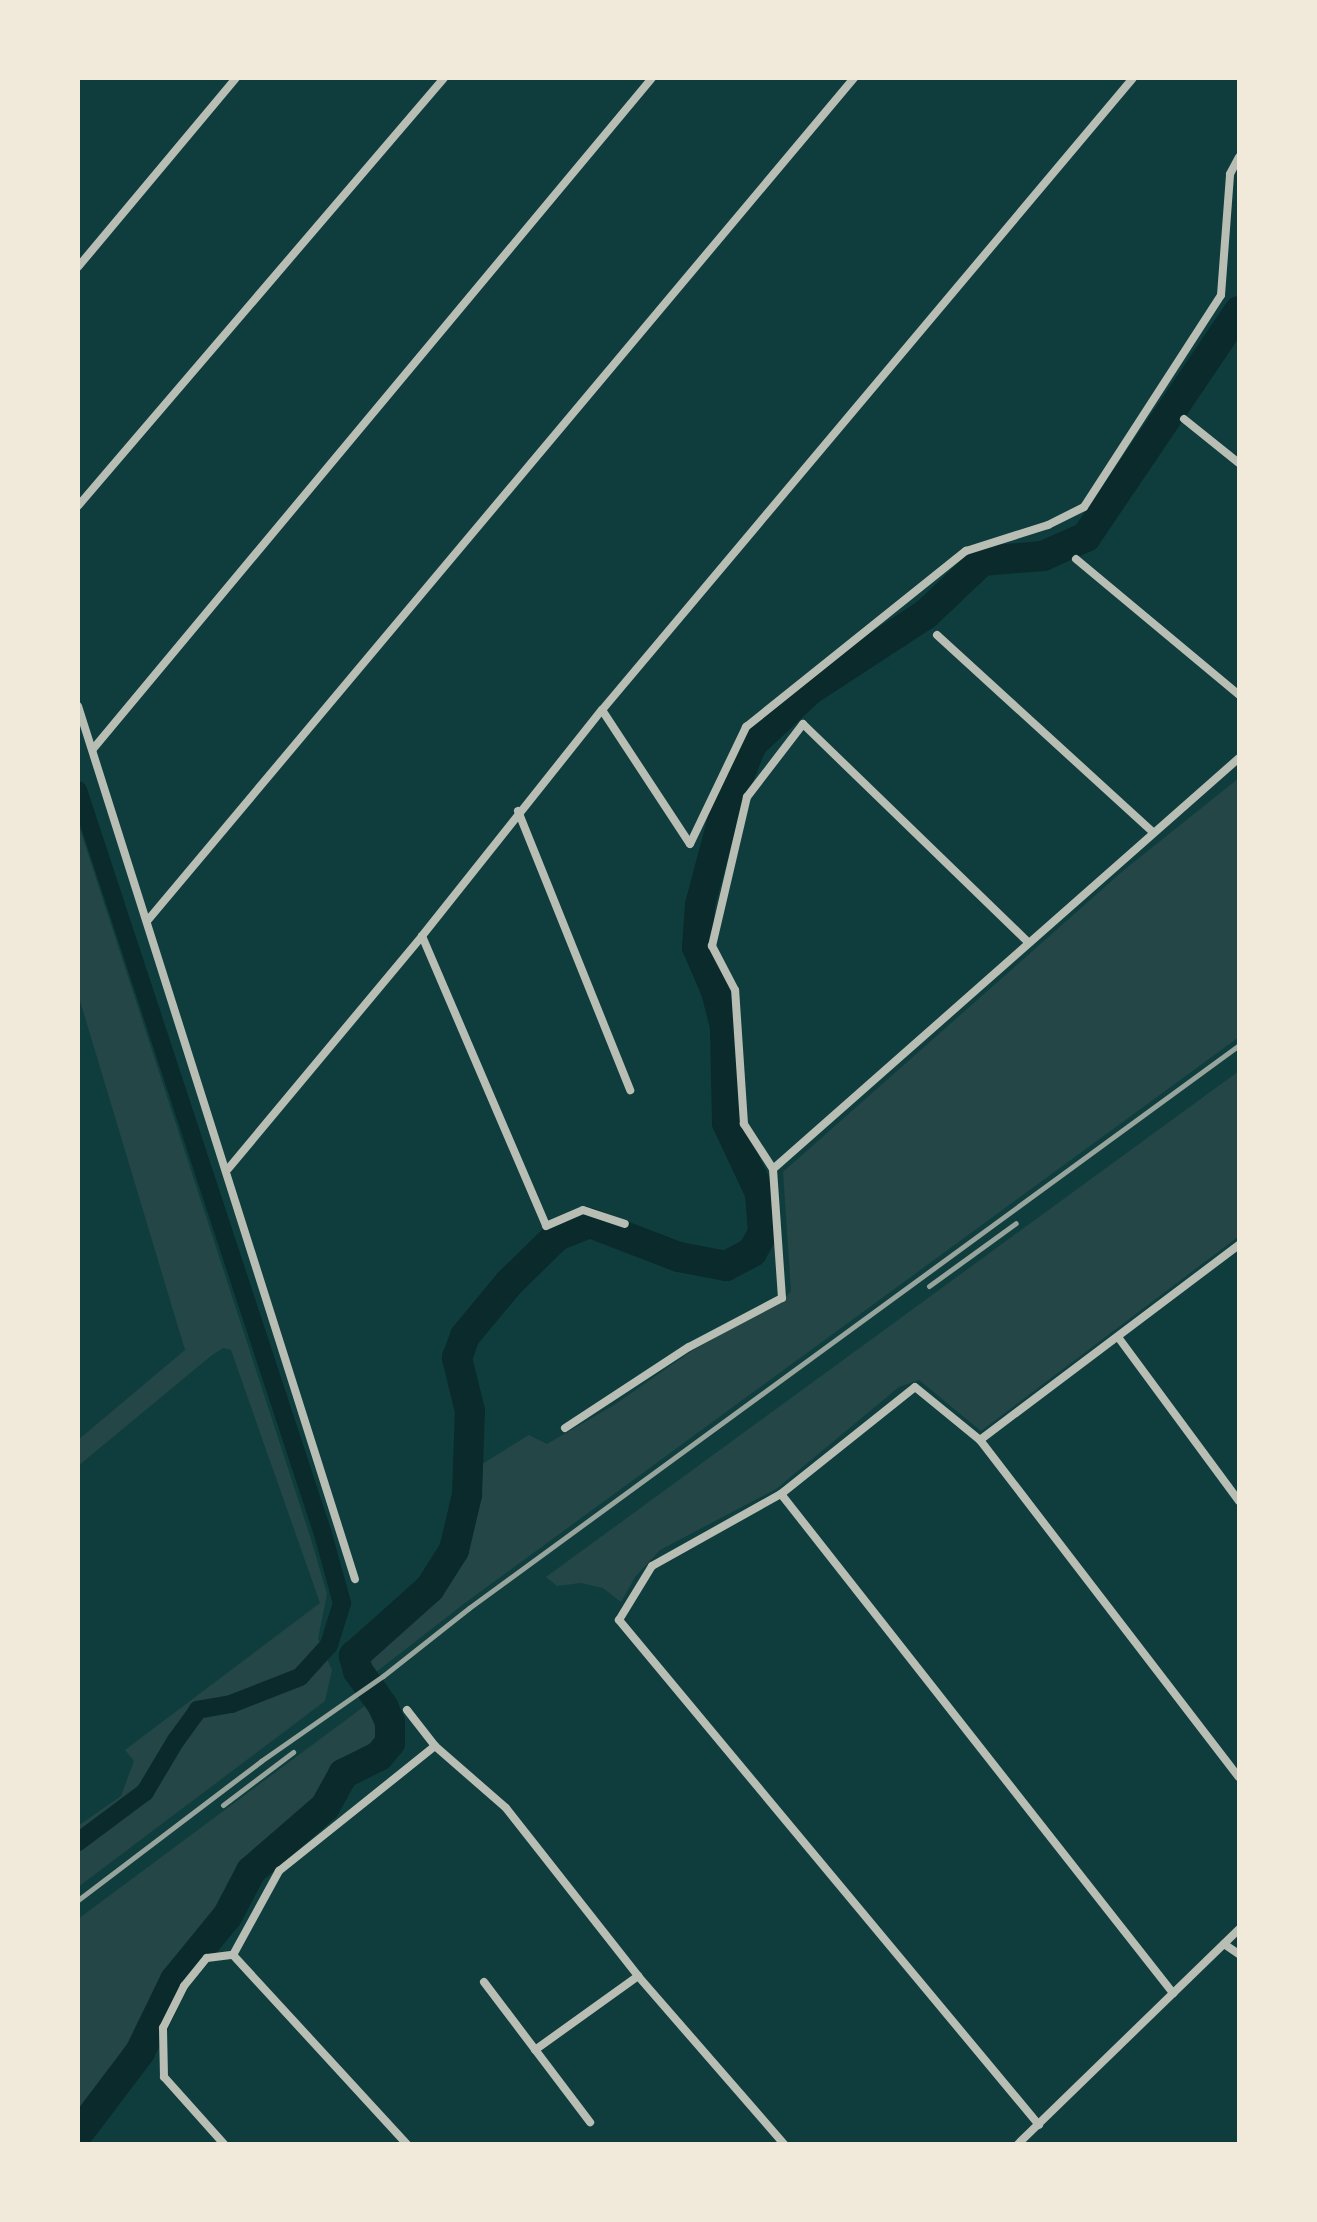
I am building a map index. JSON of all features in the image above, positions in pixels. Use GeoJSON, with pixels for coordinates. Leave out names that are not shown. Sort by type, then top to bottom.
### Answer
{"type":"FeatureCollection","features":[{"type":"Feature","properties":{"kind":"street"},"geometry":{"type":"LineString","coordinates":[[78,267],[236,78]]}},
{"type":"Feature","properties":{"kind":"street"},"geometry":{"type":"LineString","coordinates":[[78,506],[444,78]]}},
{"type":"Feature","properties":{"kind":"street"},"geometry":{"type":"LineString","coordinates":[[93,749],[652,78]]}},
{"type":"Feature","properties":{"kind":"street"},"geometry":{"type":"LineString","coordinates":[[148,920],[854,78]]}},
{"type":"Feature","properties":{"kind":"street"},"geometry":{"type":"LineString","coordinates":[[228,1169],[422,936],[518,811],[1133,78]]}},
{"type":"Feature","properties":{"kind":"street"},"geometry":{"type":"LineString","coordinates":[[602,710],[690,844],[746,727],[966,551],[1048,525],[1084,507],[1221,295],[1230,174],[1239,157]]}},
{"type":"Feature","properties":{"kind":"street"},"geometry":{"type":"LineString","coordinates":[[1184,419],[1239,463]]}},
{"type":"Feature","properties":{"kind":"street"},"geometry":{"type":"LineString","coordinates":[[1076,559],[1239,695]]}},
{"type":"Feature","properties":{"kind":"street"},"geometry":{"type":"LineString","coordinates":[[937,635],[1153,832]]}},
{"type":"Feature","properties":{"kind":"street"},"geometry":{"type":"LineString","coordinates":[[78,706],[228,1169],[355,1579]]}},
{"type":"Feature","properties":{"kind":"street"},"geometry":{"type":"LineString","coordinates":[[565,1428],[689,1347],[782,1298],[773,1169],[744,1124],[735,990],[712,946],[747,797],[803,724],[1028,942]]}},
{"type":"Feature","properties":{"kind":"street"},"geometry":{"type":"LineString","coordinates":[[773,1169],[1239,758]]}},
{"type":"Feature","properties":{"kind":"street"},"geometry":{"type":"LineString","coordinates":[[518,811],[630,1090]]}},
{"type":"Feature","properties":{"kind":"street"},"geometry":{"type":"LineString","coordinates":[[422,936],[546,1226],[583,1210],[625,1224]]}},
{"type":"Feature","properties":{"kind":"street"},"geometry":{"type":"LineString","coordinates":[[980,1440],[1239,1245]]}},
{"type":"Feature","properties":{"kind":"street"},"geometry":{"type":"LineString","coordinates":[[1118,1337],[1239,1501]]}},
{"type":"Feature","properties":{"kind":"street"},"geometry":{"type":"LineString","coordinates":[[1039,2125],[619,1620],[652,1566],[781,1494],[915,1387],[980,1440],[1239,1777]]}},
{"type":"Feature","properties":{"kind":"street"},"geometry":{"type":"LineString","coordinates":[[781,1494],[1173,1993]]}},
{"type":"Feature","properties":{"kind":"street"},"geometry":{"type":"LineString","coordinates":[[407,1710],[435,1746],[506,1808],[638,1976],[784,2144]]}},
{"type":"Feature","properties":{"kind":"street"},"geometry":{"type":"LineString","coordinates":[[233,1955],[279,1871],[435,1746]]}},
{"type":"Feature","properties":{"kind":"street"},"geometry":{"type":"LineString","coordinates":[[1018,2144],[1239,1929]]}},
{"type":"Feature","properties":{"kind":"street"},"geometry":{"type":"LineString","coordinates":[[1224,1944],[1239,1954]]}},
{"type":"Feature","properties":{"kind":"street"},"geometry":{"type":"LineString","coordinates":[[224,2144],[164,2077],[163,2028],[184,1986],[207,1958],[233,1955]]}},
{"type":"Feature","properties":{"kind":"street"},"geometry":{"type":"LineString","coordinates":[[233,1955],[407,2144]]}},
{"type":"Feature","properties":{"kind":"street"},"geometry":{"type":"LineString","coordinates":[[535,2050],[638,1976]]}},
{"type":"Feature","properties":{"kind":"street"},"geometry":{"type":"LineString","coordinates":[[484,1982],[590,2122]]}},
{"type":"Feature","properties":{"kind":"shaded area"},"geometry":{"type":"Polygon","coordinates":[[[1239,778],[1239,1037],[465,1603],[371,1676],[364,1653],[452,1573],[469,1523],[476,1468],[529,1435],[547,1444],[614,1405],[693,1350],[781,1302],[791,1291],[783,1172],[1124,870],[1239,778]]]}},
{"type":"Feature","properties":{"kind":"shaded area"},"geometry":{"type":"Polygon","coordinates":[[[78,823],[310,1536],[327,1594],[318,1639],[332,1670],[325,1701],[78,1887],[78,1826],[121,1796],[134,1761],[125,1750],[320,1603],[231,1350],[223,1348],[212,1355],[78,1466],[78,1440],[185,1350],[78,994],[78,823]]]}},
{"type":"Feature","properties":{"kind":"shaded area"},"geometry":{"type":"Polygon","coordinates":[[[1239,1071],[1239,1236],[981,1431],[919,1380],[899,1387],[776,1489],[660,1550],[635,1577],[621,1602],[603,1588],[581,1583],[557,1586],[546,1577],[1239,1071]]]}},
{"type":"Feature","properties":{"kind":"shaded area"},"geometry":{"type":"Polygon","coordinates":[[[366,1705],[379,1735],[377,1751],[342,1769],[317,1805],[246,1865],[223,1914],[167,1977],[161,2001],[135,2050],[78,2122],[78,1919],[366,1705]]]}},
{"type":"Feature","properties":{"kind":"waterway"},"geometry":{"type":"LineString","coordinates":[[78,2134],[140,2052],[175,1980],[228,1915],[251,1871],[325,1807],[343,1774],[379,1756],[390,1743],[390,1722],[383,1706],[358,1671],[354,1656],[430,1588],[454,1550],[467,1495],[470,1411],[457,1358],[465,1336],[509,1283],[557,1236],[590,1223],[679,1257],[726,1266],[752,1252],[763,1233],[760,1193],[727,1123],[725,1027],[716,991],[697,947],[700,905],[724,814],[752,744],[810,690],[926,614],[982,561],[1043,556],[1086,537],[1239,311]]}},
{"type":"Feature","properties":{"kind":"waterway"},"geometry":{"type":"LineString","coordinates":[[78,790],[323,1534],[342,1603],[329,1645],[300,1677],[231,1704],[198,1710],[145,1792],[78,1842]]}},
{"type":"Feature","properties":{"kind":"railway"},"geometry":{"type":"LineString","coordinates":[[78,1900],[261,1761],[383,1676],[469,1608],[1239,1045]]}},
{"type":"Feature","properties":{"kind":"railway"},"geometry":{"type":"LineString","coordinates":[[929,1286],[1016,1223]]}},
{"type":"Feature","properties":{"kind":"railway"},"geometry":{"type":"LineString","coordinates":[[223,1805],[293,1752]]}}]}
